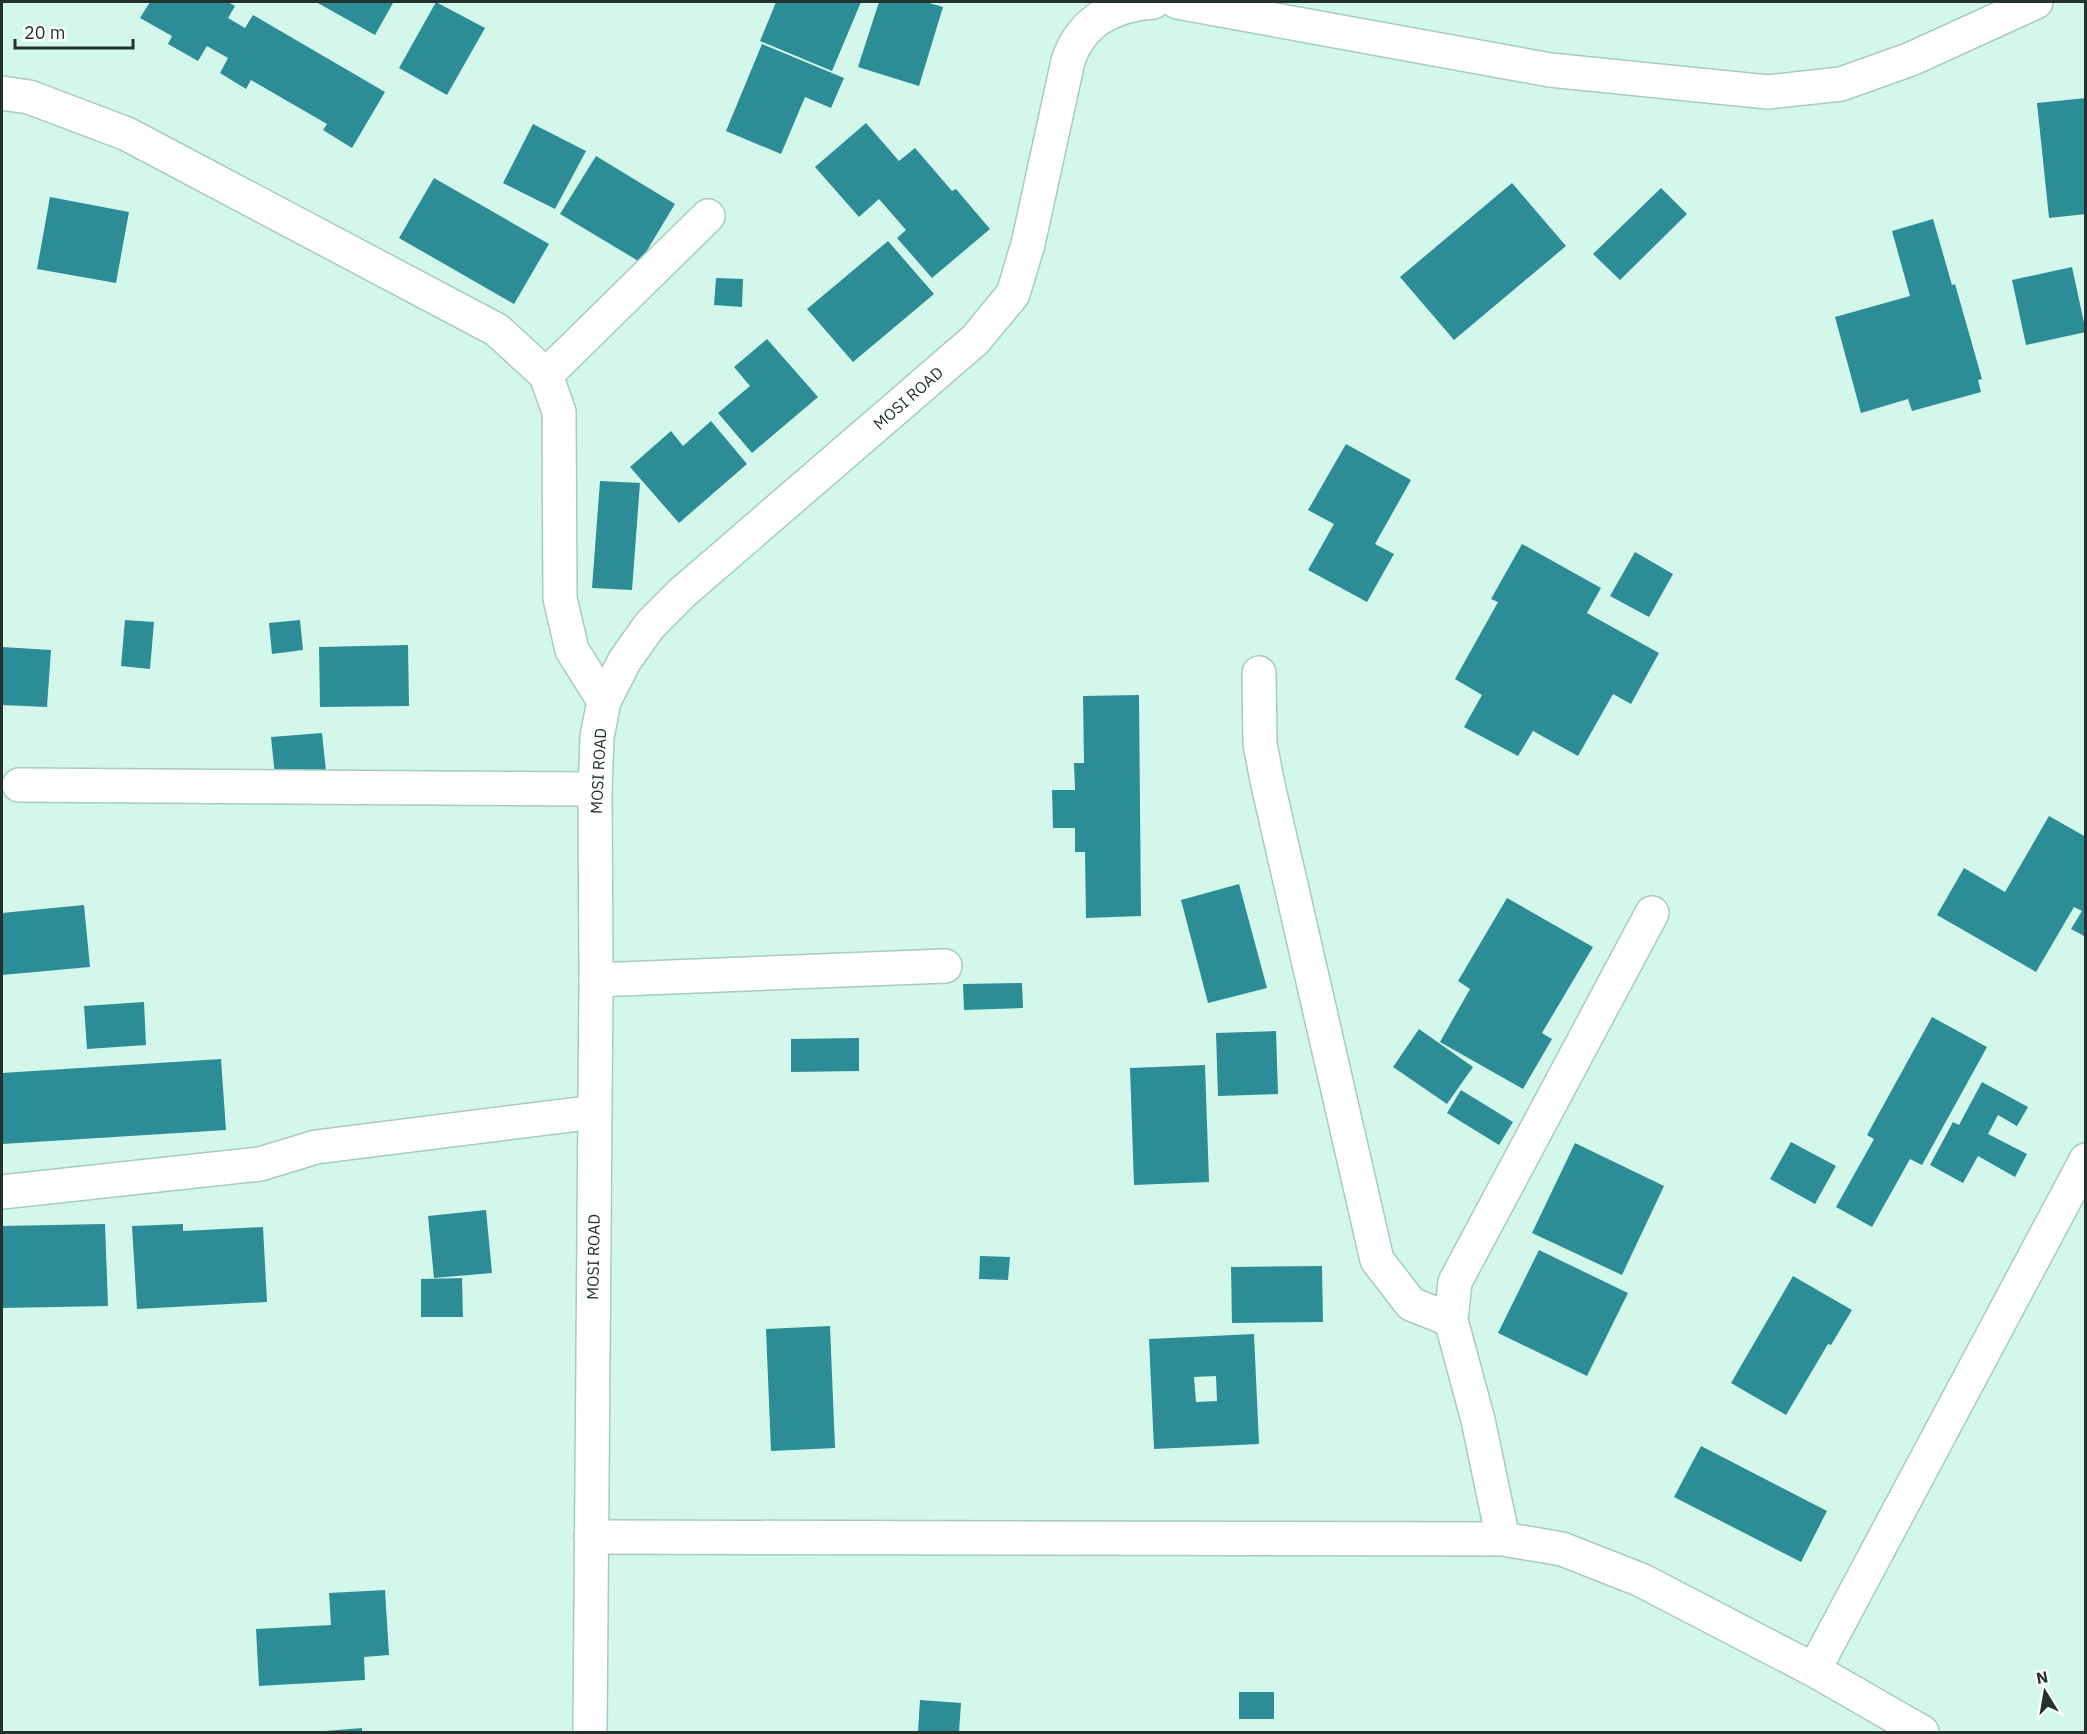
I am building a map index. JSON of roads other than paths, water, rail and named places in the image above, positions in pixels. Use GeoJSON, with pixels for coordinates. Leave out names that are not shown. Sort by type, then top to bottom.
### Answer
{"type":"FeatureCollection","features":[{"type":"Feature","properties":{"kind":"street"},"geometry":{"type":"LineString","coordinates":[[1111,6],[1153,2]]}},
{"type":"Feature","properties":{"kind":"street"},"geometry":{"type":"LineString","coordinates":[[1177,2],[1550,70],[1768,92],[1841,84],[1911,59],[2036,2]]}},
{"type":"Feature","properties":{"kind":"street","name":"MOSI ROAD"},"geometry":{"type":"LineString","coordinates":[[590,1732],[596,980],[595,789],[597,737],[604,701],[625,660],[650,625],[683,592],[975,340],[1013,294],[1028,244],[1068,61],[1074,44],[1092,22],[1111,6]]}},
{"type":"Feature","properties":{"kind":"street"},"geometry":{"type":"LineString","coordinates":[[2,93],[29,97],[127,134],[497,330],[546,375],[559,412],[560,598],[572,650],[604,701]]}},
{"type":"Feature","properties":{"kind":"street"},"geometry":{"type":"LineString","coordinates":[[546,375],[708,216]]}},
{"type":"Feature","properties":{"kind":"street"},"geometry":{"type":"LineString","coordinates":[[1259,673],[1260,744],[1268,785],[1377,1260],[1411,1304],[1451,1320]]}},
{"type":"Feature","properties":{"kind":"street"},"geometry":{"type":"LineString","coordinates":[[19,785],[595,789]]}},
{"type":"Feature","properties":{"kind":"street"},"geometry":{"type":"LineString","coordinates":[[1503,1539],[1478,1420],[1451,1320],[1455,1282],[1652,913]]}},
{"type":"Feature","properties":{"kind":"street"},"geometry":{"type":"LineString","coordinates":[[596,980],[945,966]]}},
{"type":"Feature","properties":{"kind":"street"},"geometry":{"type":"LineString","coordinates":[[2,1192],[260,1164],[316,1147],[595,1112]]}},
{"type":"Feature","properties":{"kind":"street"},"geometry":{"type":"LineString","coordinates":[[1814,1670],[2085,1160]]}},
{"type":"Feature","properties":{"kind":"street"},"geometry":{"type":"LineString","coordinates":[[591,1537],[1503,1539],[1562,1549],[1641,1580],[1814,1670],[1922,1732]]}}]}
